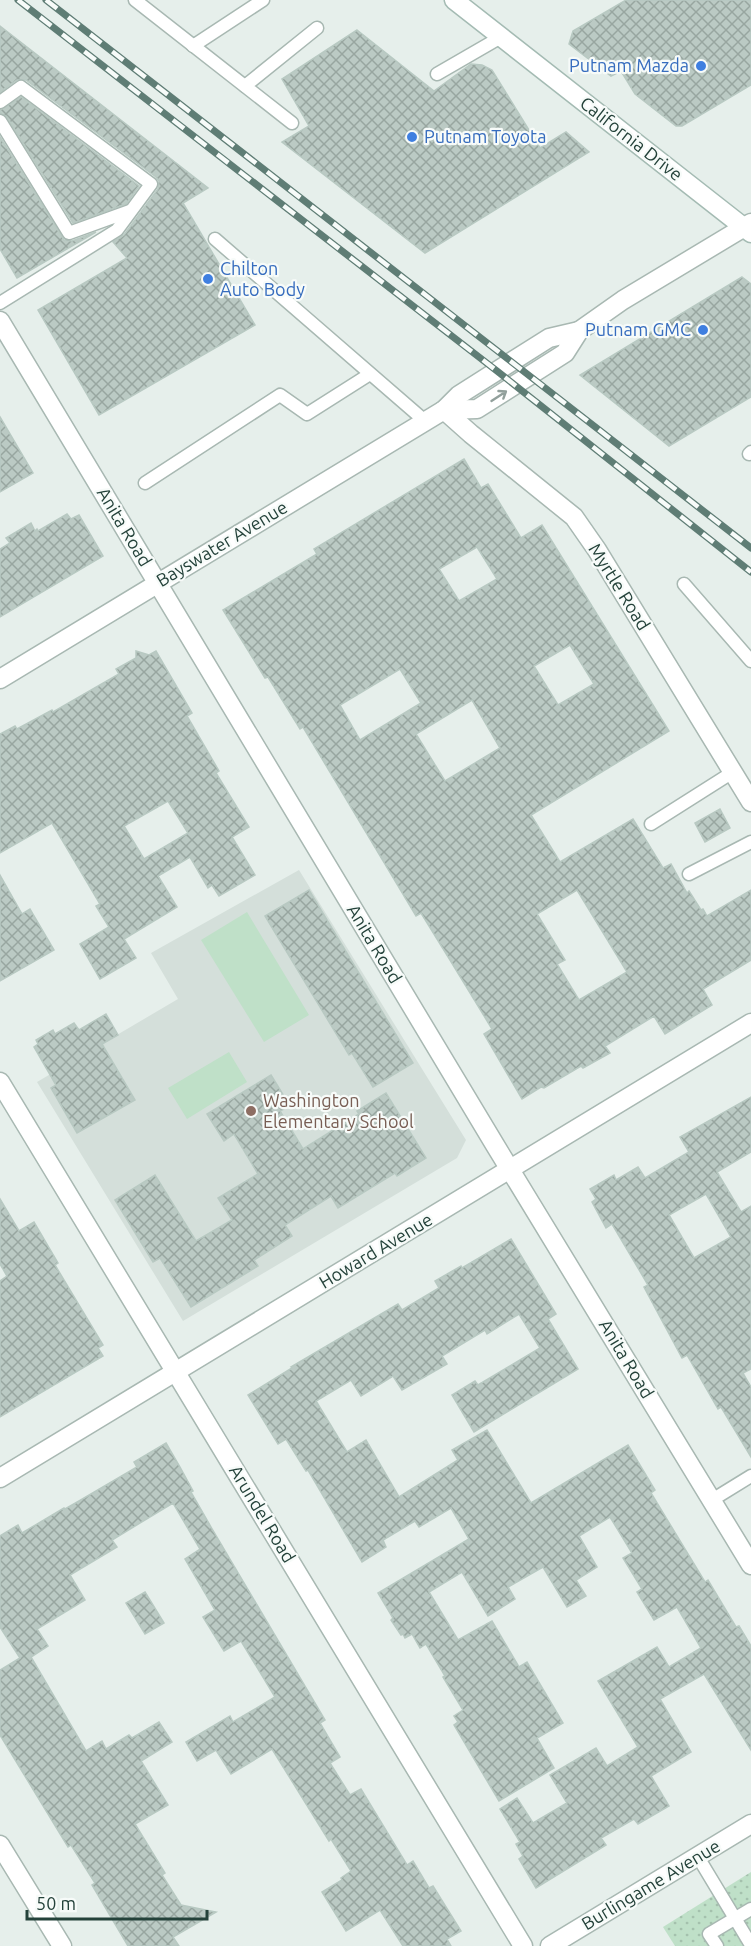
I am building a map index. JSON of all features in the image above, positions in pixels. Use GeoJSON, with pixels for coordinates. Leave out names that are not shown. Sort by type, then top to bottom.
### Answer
{"type":"FeatureCollection","features":[{"type":"Feature","properties":{"kind":"street","name":"California Drive"},"geometry":{"type":"LineString","coordinates":[[454,0],[749,228]]}},
{"type":"Feature","properties":{"kind":"street"},"geometry":{"type":"LineString","coordinates":[[444,410],[477,410],[565,353],[579,332],[622,300],[749,228]]}},
{"type":"Feature","properties":{"kind":"street","name":"Anita Road"},"geometry":{"type":"LineString","coordinates":[[0,321],[510,1170],[751,1565]]}},
{"type":"Feature","properties":{"kind":"street","name":"Bayswater Avenue"},"geometry":{"type":"LineString","coordinates":[[0,679],[444,410]]}},
{"type":"Feature","properties":{"kind":"street","name":"Myrtle Road"},"geometry":{"type":"LineString","coordinates":[[444,410],[574,517],[597,550],[751,802]]}},
{"type":"Feature","properties":{"kind":"street","name":"Howard Avenue"},"geometry":{"type":"LineString","coordinates":[[0,1478],[751,1023]]}},
{"type":"Feature","properties":{"kind":"street","name":"Arundel Road"},"geometry":{"type":"LineString","coordinates":[[0,1082],[523,1946]]}},
{"type":"Feature","properties":{"kind":"street","name":"Burlingame Avenue"},"geometry":{"type":"LineString","coordinates":[[550,1946],[751,1824]]}},
{"type":"Feature","properties":{"kind":"street"},"geometry":{"type":"LineString","coordinates":[[0,1845],[62,1946]]}},
{"type":"Feature","properties":{"kind":"lane"},"geometry":{"type":"LineString","coordinates":[[135,0],[292,123]]}},
{"type":"Feature","properties":{"kind":"lane"},"geometry":{"type":"LineString","coordinates":[[194,46],[264,0]]}},
{"type":"Feature","properties":{"kind":"lane"},"geometry":{"type":"LineString","coordinates":[[245,86],[317,28]]}},
{"type":"Feature","properties":{"kind":"lane"},"geometry":{"type":"LineString","coordinates":[[437,74],[501,37]]}},
{"type":"Feature","properties":{"kind":"lane"},"geometry":{"type":"LineString","coordinates":[[0,102],[21,87],[151,184],[117,230],[0,303]]}},
{"type":"Feature","properties":{"kind":"lane"},"geometry":{"type":"LineString","coordinates":[[0,121],[69,233],[130,212]]}},
{"type":"Feature","properties":{"kind":"lane"},"geometry":{"type":"LineString","coordinates":[[215,239],[425,421]]}},
{"type":"Feature","properties":{"kind":"lane"},"geometry":{"type":"LineString","coordinates":[[145,483],[280,395],[307,414],[370,374]]}},
{"type":"Feature","properties":{"kind":"lane"},"geometry":{"type":"LineString","coordinates":[[684,584],[751,661]]}},
{"type":"Feature","properties":{"kind":"lane"},"geometry":{"type":"LineString","coordinates":[[651,824],[733,772]]}},
{"type":"Feature","properties":{"kind":"lane"},"geometry":{"type":"LineString","coordinates":[[689,874],[751,842]]}},
{"type":"Feature","properties":{"kind":"lane"},"geometry":{"type":"LineString","coordinates":[[712,1500],[751,1476]]}},
{"type":"Feature","properties":{"kind":"lane"},"geometry":{"type":"LineString","coordinates":[[698,1857],[751,1945]]}},
{"type":"Feature","properties":{"kind":"lane"},"geometry":{"type":"LineString","coordinates":[[717,1946],[709,1934],[751,1909]]}},
{"type":"Feature","properties":{"kind":"shaded area","name":"Washington Elementary School"},"geometry":{"type":"Polygon","coordinates":[[[299,870],[466,1140],[457,1158],[183,1321],[37,1082],[178,999],[151,953],[299,870]]]}},
{"type":"Feature","properties":{"kind":"green space"},"geometry":{"type":"Polygon","coordinates":[[[247,912],[309,1015],[264,1042],[201,940],[247,912]]]}},
{"type":"Feature","properties":{"kind":"green space"},"geometry":{"type":"Polygon","coordinates":[[[229,1052],[247,1082],[187,1119],[168,1088],[229,1052]]]}},
{"type":"Feature","properties":{"kind":"green space"},"geometry":{"type":"Polygon","coordinates":[[[751,1872],[751,1946],[675,1946],[663,1927],[751,1872]]]}},
{"type":"Feature","properties":{"kind":"building","name":"Putnam Mazda"},"geometry":{"type":"Polygon","coordinates":[[[626,0],[751,0],[751,85],[682,126],[676,126],[635,94],[621,71],[611,76],[569,44],[573,31],[626,0]]]}},
{"type":"Feature","properties":{"kind":"building"},"geometry":{"type":"Polygon","coordinates":[[[0,26],[208,188],[183,203],[255,325],[99,415],[38,310],[127,258],[113,242],[124,235],[158,189],[159,181],[26,80],[17,80],[0,92],[0,26]]]}},
{"type":"Feature","properties":{"kind":"building","name":"Putnam Toyota"},"geometry":{"type":"Polygon","coordinates":[[[357,30],[434,91],[471,64],[482,65],[492,70],[540,148],[566,132],[589,152],[425,253],[282,142],[309,126],[282,79],[357,30]]]}},
{"type":"Feature","properties":{"kind":"building"},"geometry":{"type":"Polygon","coordinates":[[[21,97],[139,186],[126,204],[73,223],[7,117],[0,113],[0,110],[21,97]]]}},
{"type":"Feature","properties":{"kind":"building"},"geometry":{"type":"Polygon","coordinates":[[[0,137],[64,240],[72,241],[96,232],[17,278],[0,249],[0,137]]]}},
{"type":"Feature","properties":{"kind":"building","name":"Putnam GMC"},"geometry":{"type":"Polygon","coordinates":[[[742,277],[751,284],[751,397],[669,446],[580,375],[742,277]]]}},
{"type":"Feature","properties":{"kind":"building"},"geometry":{"type":"Polygon","coordinates":[[[0,417],[33,473],[0,492],[0,417]]]}},
{"type":"Feature","properties":{"kind":"building"},"geometry":{"type":"Polygon","coordinates":[[[464,459],[481,488],[488,484],[521,538],[542,525],[669,731],[531,815],[560,862],[633,819],[663,868],[671,864],[687,893],[689,891],[707,916],[751,890],[751,960],[703,989],[712,1005],[665,1034],[654,1016],[605,1046],[610,1053],[583,1068],[581,1066],[522,1099],[484,1034],[492,1029],[450,960],[421,913],[416,916],[303,727],[300,729],[268,677],[265,678],[223,610],[317,554],[314,549],[464,459]],[[477,547],[439,569],[459,601],[497,579],[477,547]],[[570,645],[534,666],[558,705],[594,684],[570,645]],[[400,669],[340,705],[360,740],[421,703],[400,669]],[[472,700],[416,734],[445,781],[500,748],[472,700]],[[577,890],[537,914],[565,960],[557,964],[579,1000],[627,972],[577,890]]]}},
{"type":"Feature","properties":{"kind":"building"},"geometry":{"type":"Polygon","coordinates":[[[67,514],[71,519],[79,515],[103,556],[0,617],[0,549],[10,543],[6,538],[31,523],[35,531],[37,529],[38,531],[67,514]]]}},
{"type":"Feature","properties":{"kind":"building"},"geometry":{"type":"Polygon","coordinates":[[[136,651],[149,655],[156,651],[192,713],[187,716],[219,771],[216,773],[249,827],[232,837],[255,875],[219,896],[212,885],[208,888],[190,857],[158,876],[177,907],[124,939],[136,958],[100,979],[80,944],[109,927],[96,906],[100,904],[52,823],[0,853],[0,734],[15,726],[17,729],[52,710],[53,712],[119,674],[116,669],[136,658],[136,651]],[[168,801],[124,826],[144,859],[188,833],[168,801]]]}},
{"type":"Feature","properties":{"kind":"building"},"geometry":{"type":"Polygon","coordinates":[[[720,809],[730,828],[705,842],[695,823],[720,809]]]}},
{"type":"Feature","properties":{"kind":"building"},"geometry":{"type":"Polygon","coordinates":[[[0,875],[22,914],[30,909],[54,950],[0,981],[0,875]]]}},
{"type":"Feature","properties":{"kind":"building"},"geometry":{"type":"Polygon","coordinates":[[[309,890],[413,1063],[373,1087],[352,1053],[349,1055],[265,916],[309,890]]]}},
{"type":"Feature","properties":{"kind":"building"},"geometry":{"type":"Polygon","coordinates":[[[106,1014],[118,1035],[102,1044],[135,1100],[77,1133],[51,1088],[56,1085],[34,1047],[38,1044],[36,1040],[53,1030],[55,1034],[74,1023],[79,1030],[106,1014]]]}},
{"type":"Feature","properties":{"kind":"building"},"geometry":{"type":"Polygon","coordinates":[[[271,1075],[290,1106],[280,1111],[303,1149],[359,1114],[357,1111],[386,1093],[426,1158],[397,1176],[395,1173],[338,1208],[331,1196],[285,1225],[292,1236],[254,1260],[258,1266],[191,1307],[160,1258],[153,1262],[115,1200],[155,1175],[196,1241],[232,1220],[218,1198],[258,1174],[234,1134],[224,1141],[207,1114],[271,1075]]]}},
{"type":"Feature","properties":{"kind":"building"},"geometry":{"type":"Polygon","coordinates":[[[751,1097],[751,1152],[717,1172],[741,1212],[751,1206],[751,1369],[743,1373],[751,1387],[751,1457],[721,1407],[718,1409],[687,1355],[682,1358],[644,1287],[648,1285],[612,1224],[606,1228],[592,1202],[596,1199],[590,1189],[614,1175],[616,1180],[638,1167],[645,1178],[689,1152],[680,1137],[751,1097]],[[706,1194],[669,1215],[694,1258],[731,1237],[706,1194]]]}},
{"type":"Feature","properties":{"kind":"building"},"geometry":{"type":"Polygon","coordinates":[[[0,1199],[19,1231],[34,1222],[58,1263],[55,1265],[103,1345],[98,1348],[103,1356],[0,1417],[0,1281],[7,1276],[0,1264],[0,1199]]]}},
{"type":"Feature","properties":{"kind":"building"},"geometry":{"type":"Polygon","coordinates":[[[511,1239],[556,1314],[548,1319],[578,1369],[474,1432],[452,1395],[475,1381],[478,1385],[540,1348],[519,1314],[487,1334],[485,1330],[442,1356],[447,1364],[402,1390],[393,1376],[361,1396],[351,1380],[316,1401],[347,1452],[366,1440],[399,1497],[458,1460],[452,1450],[487,1430],[531,1503],[628,1445],[655,1490],[651,1493],[705,1582],[708,1580],[736,1627],[739,1626],[751,1646],[751,1750],[704,1674],[660,1699],[691,1752],[651,1776],[669,1806],[638,1824],[634,1819],[601,1838],[606,1845],[536,1888],[519,1859],[523,1856],[516,1844],[520,1842],[500,1809],[517,1798],[533,1823],[567,1803],[550,1775],[596,1748],[607,1766],[638,1747],[598,1681],[657,1647],[669,1667],[701,1648],[677,1607],[654,1620],[637,1592],[642,1589],[623,1558],[632,1553],[610,1517],[579,1536],[597,1567],[576,1580],[586,1596],[567,1607],[543,1567],[508,1587],[515,1599],[488,1616],[462,1572],[429,1592],[458,1640],[492,1621],[519,1667],[527,1662],[563,1723],[537,1738],[554,1768],[499,1801],[454,1725],[458,1722],[454,1716],[463,1710],[443,1677],[445,1676],[426,1644],[420,1648],[412,1634],[405,1638],[403,1634],[401,1635],[378,1593],[469,1539],[451,1508],[419,1527],[415,1521],[383,1540],[386,1547],[362,1562],[308,1470],[306,1471],[286,1439],[278,1444],[248,1395],[398,1304],[402,1310],[439,1288],[435,1281],[511,1239]]]}},
{"type":"Feature","properties":{"kind":"building"},"geometry":{"type":"Polygon","coordinates":[[[166,1443],[211,1527],[325,1720],[320,1723],[340,1757],[330,1763],[350,1795],[361,1789],[407,1865],[413,1861],[429,1888],[433,1886],[461,1931],[447,1939],[451,1946],[403,1946],[380,1910],[346,1931],[322,1892],[342,1880],[341,1878],[351,1871],[331,1839],[329,1841],[272,1749],[231,1774],[216,1750],[197,1761],[186,1742],[230,1716],[233,1722],[275,1697],[241,1641],[224,1651],[203,1617],[215,1610],[185,1559],[200,1549],[173,1503],[112,1540],[117,1547],[70,1575],[85,1600],[37,1629],[48,1646],[31,1657],[86,1751],[102,1741],[106,1749],[129,1735],[132,1738],[159,1722],[172,1742],[141,1761],[168,1805],[135,1824],[165,1873],[162,1875],[181,1905],[216,1912],[173,1937],[179,1946],[128,1946],[92,1885],[95,1883],[71,1845],[68,1847],[0,1735],[0,1670],[20,1658],[0,1627],[0,1536],[18,1525],[22,1533],[65,1509],[137,1467],[134,1462],[166,1443]]]}},
{"type":"Feature","properties":{"kind":"building"},"geometry":{"type":"Polygon","coordinates":[[[145,1592],[164,1623],[145,1634],[126,1603],[145,1592]]]}},
{"type":"Feature","properties":{"kind":"railway"},"geometry":{"type":"LineString","coordinates":[[18,0],[497,371],[751,572]]}},
{"type":"Feature","properties":{"kind":"railway"},"geometry":{"type":"LineString","coordinates":[[46,0],[751,548]]}},
{"type":"Feature","properties":{"kind":"place","name":"Putnam Mazda"},"geometry":{"type":"Point","coordinates":[701,66]}},
{"type":"Feature","properties":{"kind":"place","name":"Putnam Toyota"},"geometry":{"type":"Point","coordinates":[412,137]}},
{"type":"Feature","properties":{"kind":"place","name":"Chilton Auto Body"},"geometry":{"type":"Point","coordinates":[208,279]}},
{"type":"Feature","properties":{"kind":"place","name":"Putnam GMC"},"geometry":{"type":"Point","coordinates":[703,330]}},
{"type":"Feature","properties":{"kind":"place","name":"Washington Elementary School"},"geometry":{"type":"Point","coordinates":[251,1111]}}]}
